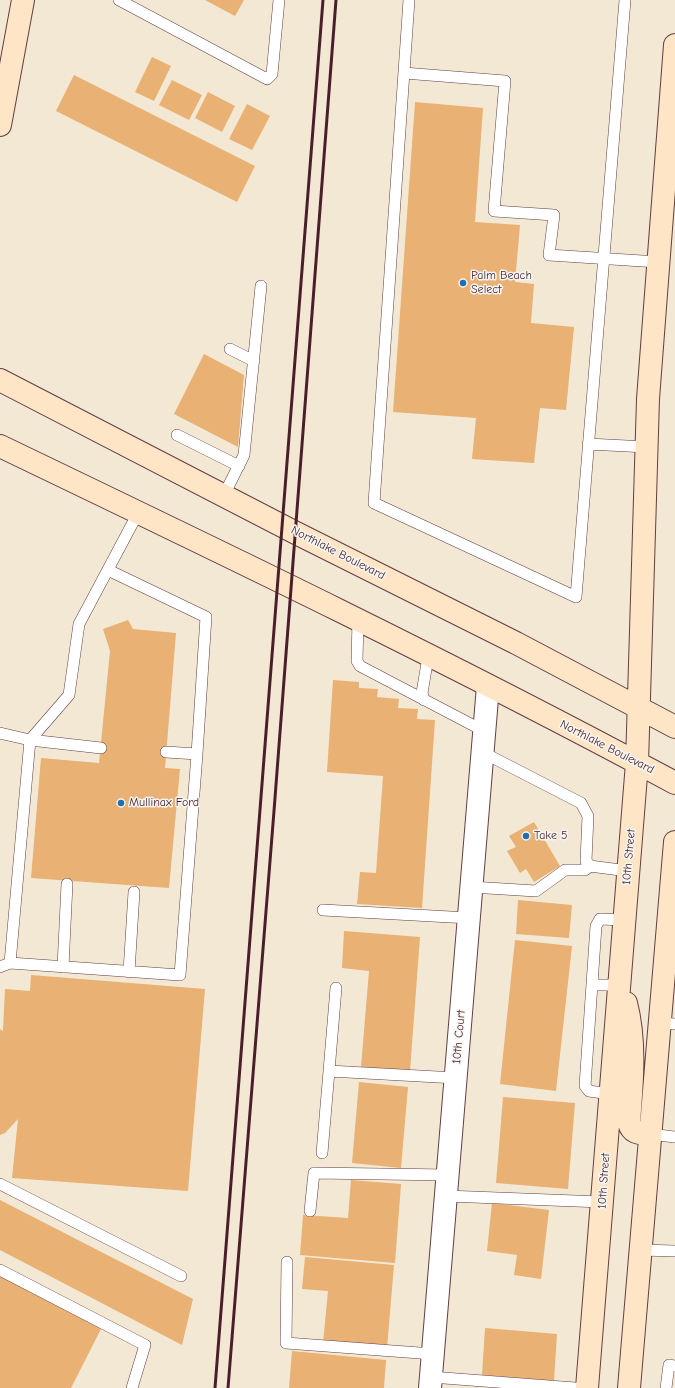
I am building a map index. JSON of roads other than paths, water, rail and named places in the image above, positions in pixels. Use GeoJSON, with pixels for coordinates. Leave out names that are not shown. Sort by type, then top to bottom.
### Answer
{"type":"FeatureCollection","features":[{"type":"Feature","properties":{"kind":"main road"},"geometry":{"type":"LineString","coordinates":[[0,125],[5,63],[23,0]]}},
{"type":"Feature","properties":{"kind":"main road","name":"10th Street"},"geometry":{"type":"LineString","coordinates":[[587,1388],[637,763],[648,399],[658,262],[672,136],[675,45]]}},
{"type":"Feature","properties":{"kind":"main road","name":"Northlake Boulevard"},"geometry":{"type":"LineString","coordinates":[[0,380],[516,642],[675,727]]}},
{"type":"Feature","properties":{"kind":"main road","name":"Northlake Boulevard"},"geometry":{"type":"LineString","coordinates":[[0,446],[138,512],[488,686],[675,783]]}},
{"type":"Feature","properties":{"kind":"main road"},"geometry":{"type":"LineString","coordinates":[[629,1388],[650,1134],[667,1023],[675,842]]}},
{"type":"Feature","properties":{"kind":"main road","name":"10th Street"},"geometry":{"type":"LineString","coordinates":[[619,980],[628,1011],[632,1046],[630,1128],[635,1133],[650,1134]]}},
{"type":"Feature","properties":{"kind":"street","name":"10th Court"},"geometry":{"type":"LineString","coordinates":[[431,1382],[488,686]]}},
{"type":"Feature","properties":{"kind":"lane"},"geometry":{"type":"LineString","coordinates":[[120,0],[267,79],[272,74],[279,0]]}},
{"type":"Feature","properties":{"kind":"lane"},"geometry":{"type":"LineString","coordinates":[[409,0],[374,503],[576,597],[602,259],[625,0]]}},
{"type":"Feature","properties":{"kind":"lane"},"geometry":{"type":"LineString","coordinates":[[404,73],[505,81],[494,211],[554,215],[549,255],[658,262]]}},
{"type":"Feature","properties":{"kind":"lane"},"geometry":{"type":"LineString","coordinates":[[224,495],[244,454],[261,286]]}},
{"type":"Feature","properties":{"kind":"lane"},"geometry":{"type":"LineString","coordinates":[[230,349],[254,360]]}},
{"type":"Feature","properties":{"kind":"lane"},"geometry":{"type":"LineString","coordinates":[[177,434],[239,466]]}},
{"type":"Feature","properties":{"kind":"lane"},"geometry":{"type":"LineString","coordinates":[[588,444],[646,447]]}},
{"type":"Feature","properties":{"kind":"lane"},"geometry":{"type":"LineString","coordinates":[[108,570],[206,617],[180,975],[62,967],[5,965],[30,740],[69,695],[80,624],[138,512]]}},
{"type":"Feature","properties":{"kind":"lane"},"geometry":{"type":"LineString","coordinates":[[358,622],[357,661],[360,666],[424,700],[483,742],[581,803],[588,816],[586,861],[590,866],[628,871]]}},
{"type":"Feature","properties":{"kind":"lane"},"geometry":{"type":"LineString","coordinates":[[424,700],[422,693],[428,657]]}},
{"type":"Feature","properties":{"kind":"lane"},"geometry":{"type":"LineString","coordinates":[[0,733],[30,740],[101,748]]}},
{"type":"Feature","properties":{"kind":"lane"},"geometry":{"type":"LineString","coordinates":[[166,752],[197,754]]}},
{"type":"Feature","properties":{"kind":"lane"},"geometry":{"type":"LineString","coordinates":[[471,887],[536,891],[565,870],[585,870],[590,866]]}},
{"type":"Feature","properties":{"kind":"lane"},"geometry":{"type":"LineString","coordinates":[[62,967],[67,884]]}},
{"type":"Feature","properties":{"kind":"lane"},"geometry":{"type":"LineString","coordinates":[[129,972],[134,892]]}},
{"type":"Feature","properties":{"kind":"lane"},"geometry":{"type":"LineString","coordinates":[[323,910],[469,918]]}},
{"type":"Feature","properties":{"kind":"lane"},"geometry":{"type":"LineString","coordinates":[[610,1094],[588,1091],[585,1086],[596,926],[600,919],[624,920]]}},
{"type":"Feature","properties":{"kind":"lane"},"geometry":{"type":"LineString","coordinates":[[592,985],[619,980]]}},
{"type":"Feature","properties":{"kind":"lane"},"geometry":{"type":"LineString","coordinates":[[322,1153],[336,988]]}},
{"type":"Feature","properties":{"kind":"lane"},"geometry":{"type":"LineString","coordinates":[[329,1070],[456,1078]]}},
{"type":"Feature","properties":{"kind":"lane"},"geometry":{"type":"LineString","coordinates":[[650,1134],[675,1137]]}},
{"type":"Feature","properties":{"kind":"lane"},"geometry":{"type":"LineString","coordinates":[[310,1211],[314,1173],[602,1202]]}},
{"type":"Feature","properties":{"kind":"lane"},"geometry":{"type":"LineString","coordinates":[[0,1184],[181,1276]]}},
{"type":"Feature","properties":{"kind":"lane"},"geometry":{"type":"LineString","coordinates":[[641,1250],[675,1251]]}},
{"type":"Feature","properties":{"kind":"lane"},"geometry":{"type":"LineString","coordinates":[[287,1262],[286,1343],[433,1354]]}},
{"type":"Feature","properties":{"kind":"lane"},"geometry":{"type":"LineString","coordinates":[[0,1270],[145,1345],[132,1388]]}},
{"type":"Feature","properties":{"kind":"lane"},"geometry":{"type":"LineString","coordinates":[[666,1388],[670,1365],[675,1366]]}},
{"type":"Feature","properties":{"kind":"lane"},"geometry":{"type":"LineString","coordinates":[[431,1382],[575,1388]]}},
{"type":"Feature","properties":{"kind":"railway"},"geometry":{"type":"LineString","coordinates":[[215,1388],[323,0]]}},
{"type":"Feature","properties":{"kind":"railway"},"geometry":{"type":"LineString","coordinates":[[228,1388],[336,0]]}},
{"type":"Feature","properties":{"kind":"place","name":"Palm Beach Select"},"geometry":{"type":"Point","coordinates":[463,283]}},
{"type":"Feature","properties":{"kind":"place","name":"Mullinax Ford"},"geometry":{"type":"Point","coordinates":[121,803]}},
{"type":"Feature","properties":{"kind":"place","name":"Take 5"},"geometry":{"type":"Point","coordinates":[526,836]}}]}
